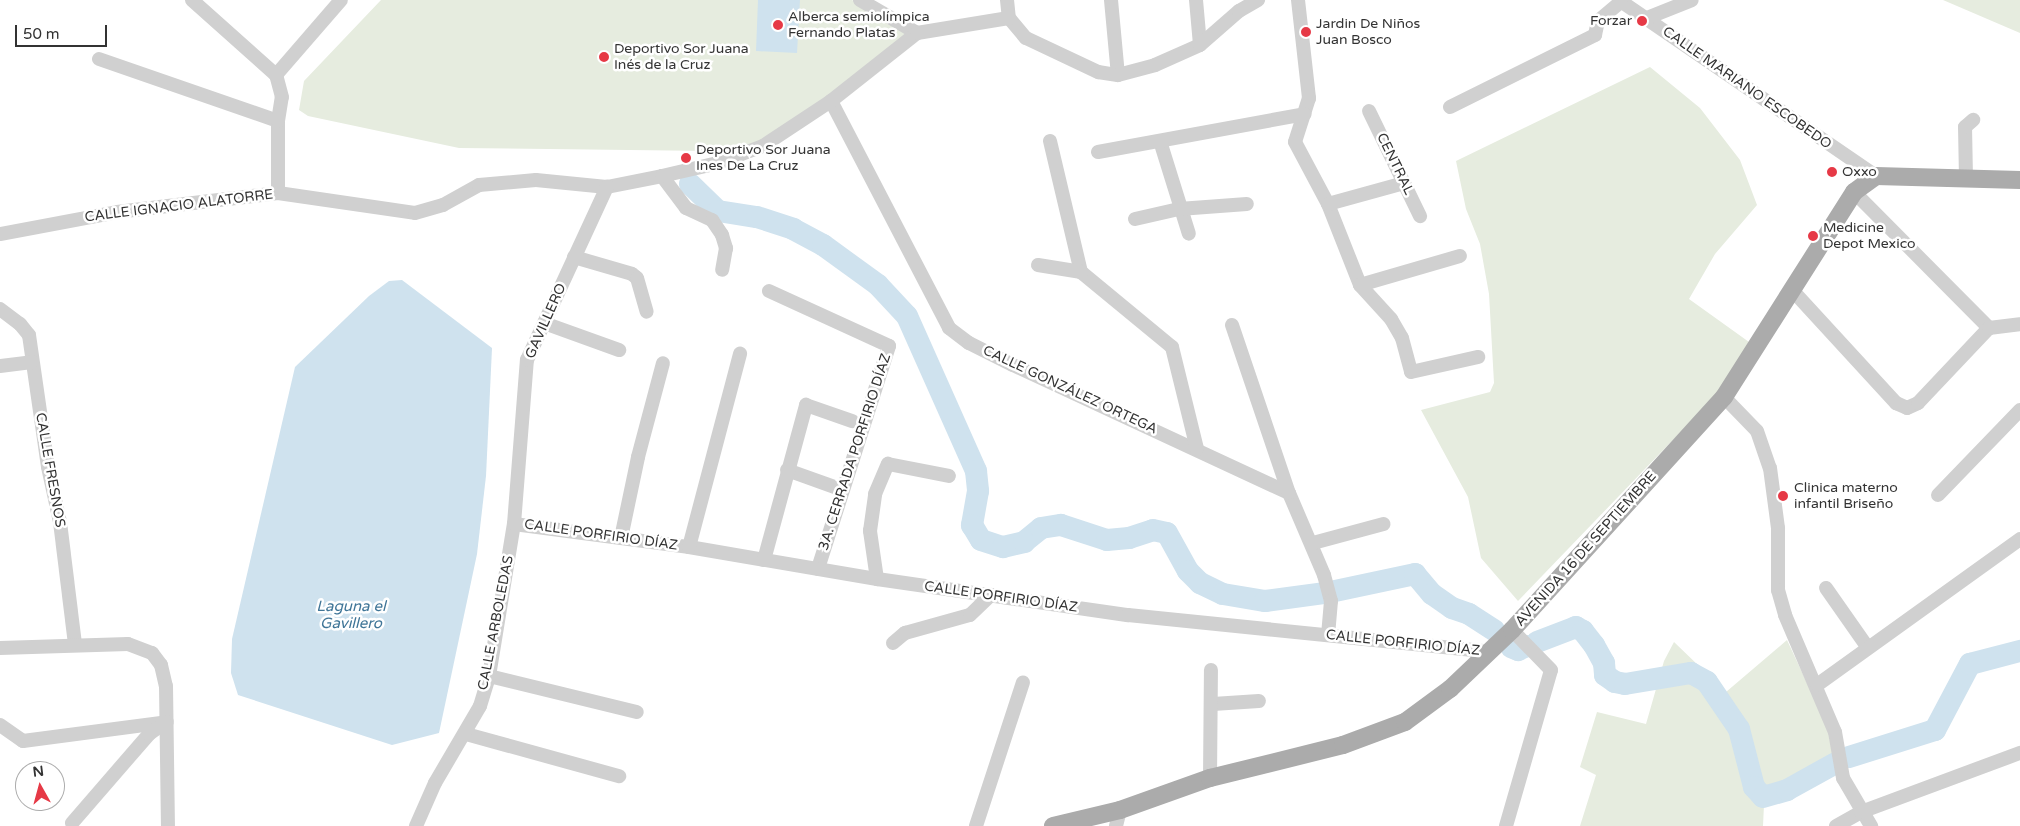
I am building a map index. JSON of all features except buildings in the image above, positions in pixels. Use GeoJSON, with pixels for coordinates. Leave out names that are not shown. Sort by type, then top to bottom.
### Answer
{"type":"FeatureCollection","features":[{"type":"Feature","properties":{"kind":"main road"},"geometry":{"type":"LineString","coordinates":[[1876,176],[2020,180]]}},
{"type":"Feature","properties":{"kind":"main road","name":"AVENIDA 16 DE SEPTIEMBRE"},"geometry":{"type":"LineString","coordinates":[[1053,826],[1118,818],[1210,778],[1343,745],[1405,722],[1450,688],[1512,630],[1724,397],[1794,292],[1854,192],[1876,176]]}},
{"type":"Feature","properties":{"kind":"street"},"geometry":{"type":"LineString","coordinates":[[192,0],[276,75],[282,97],[278,120],[278,193]]}},
{"type":"Feature","properties":{"kind":"street"},"geometry":{"type":"LineString","coordinates":[[276,75],[340,0]]}},
{"type":"Feature","properties":{"kind":"street"},"geometry":{"type":"LineString","coordinates":[[860,0],[918,33]]}},
{"type":"Feature","properties":{"kind":"street"},"geometry":{"type":"LineString","coordinates":[[1007,0],[1009,18],[1026,38],[1098,72],[1118,75],[1155,64],[1200,46],[1239,11],[1258,0]]}},
{"type":"Feature","properties":{"kind":"street"},"geometry":{"type":"LineString","coordinates":[[1111,0],[1118,75]]}},
{"type":"Feature","properties":{"kind":"street"},"geometry":{"type":"LineString","coordinates":[[1196,0],[1200,46]]}},
{"type":"Feature","properties":{"kind":"street"},"geometry":{"type":"LineString","coordinates":[[1298,0],[1309,98],[1295,142],[1328,204],[1360,285],[1391,320],[1402,338],[1411,372],[1478,357]]}},
{"type":"Feature","properties":{"kind":"street"},"geometry":{"type":"LineString","coordinates":[[1647,18],[1692,0]]}},
{"type":"Feature","properties":{"kind":"street"},"geometry":{"type":"LineString","coordinates":[[1450,107],[1595,35],[1598,21],[1620,1]]}},
{"type":"Feature","properties":{"kind":"street","name":"CALLE MARIANO ESCOBEDO"},"geometry":{"type":"LineString","coordinates":[[1620,1],[1876,176]]}},
{"type":"Feature","properties":{"kind":"street","name":"CALLE IGNACIO ALATORRE"},"geometry":{"type":"LineString","coordinates":[[0,234],[117,212],[278,193],[415,213],[444,205],[479,185],[536,180],[607,187],[662,176],[718,163],[763,146],[831,101],[918,33],[1009,18]]}},
{"type":"Feature","properties":{"kind":"street"},"geometry":{"type":"LineString","coordinates":[[98,60],[278,120]]}},
{"type":"Feature","properties":{"kind":"street","name":"CALLE GONZÁLEZ ORTEGA"},"geometry":{"type":"LineString","coordinates":[[831,101],[949,328],[969,344],[1289,493]]}},
{"type":"Feature","properties":{"kind":"street","name":"CENTRAL"},"geometry":{"type":"LineString","coordinates":[[1369,111],[1420,216]]}},
{"type":"Feature","properties":{"kind":"street"},"geometry":{"type":"LineString","coordinates":[[1098,152],[1305,114]]}},
{"type":"Feature","properties":{"kind":"street"},"geometry":{"type":"LineString","coordinates":[[1966,178],[1965,127],[1973,120]]}},
{"type":"Feature","properties":{"kind":"street"},"geometry":{"type":"LineString","coordinates":[[1050,141],[1081,272]]}},
{"type":"Feature","properties":{"kind":"street"},"geometry":{"type":"LineString","coordinates":[[1160,141],[1179,209],[1189,234]]}},
{"type":"Feature","properties":{"kind":"street"},"geometry":{"type":"LineString","coordinates":[[662,176],[686,208],[712,220],[722,235],[726,248],[722,270]]}},
{"type":"Feature","properties":{"kind":"street"},"geometry":{"type":"LineString","coordinates":[[1328,204],[1404,183]]}},
{"type":"Feature","properties":{"kind":"street","name":"GAVILLERO"},"geometry":{"type":"LineString","coordinates":[[514,524],[526,367],[544,323],[607,187]]}},
{"type":"Feature","properties":{"kind":"street"},"geometry":{"type":"LineString","coordinates":[[1854,192],[1989,328]]}},
{"type":"Feature","properties":{"kind":"street"},"geometry":{"type":"LineString","coordinates":[[1135,219],[1179,209],[1247,204]]}},
{"type":"Feature","properties":{"kind":"street"},"geometry":{"type":"LineString","coordinates":[[1360,285],[1460,256]]}},
{"type":"Feature","properties":{"kind":"street"},"geometry":{"type":"LineString","coordinates":[[574,257],[632,274],[637,278],[647,312]]}},
{"type":"Feature","properties":{"kind":"street"},"geometry":{"type":"LineString","coordinates":[[1038,265],[1081,272],[1172,347],[1197,449]]}},
{"type":"Feature","properties":{"kind":"street","name":"3A. CERRADA PORFIRIO DÍAZ"},"geometry":{"type":"LineString","coordinates":[[769,290],[889,346],[818,569]]}},
{"type":"Feature","properties":{"kind":"street"},"geometry":{"type":"LineString","coordinates":[[1794,292],[1896,403],[1907,408],[1918,403],[1989,328],[2020,324]]}},
{"type":"Feature","properties":{"kind":"street","name":"CALLE FRESNOS"},"geometry":{"type":"LineString","coordinates":[[0,309],[20,324],[29,336],[60,522],[75,644]]}},
{"type":"Feature","properties":{"kind":"street"},"geometry":{"type":"LineString","coordinates":[[544,323],[619,350]]}},
{"type":"Feature","properties":{"kind":"street"},"geometry":{"type":"LineString","coordinates":[[1232,325],[1289,493],[1312,543],[1330,602],[1328,635]]}},
{"type":"Feature","properties":{"kind":"street"},"geometry":{"type":"LineString","coordinates":[[689,547],[740,354]]}},
{"type":"Feature","properties":{"kind":"street"},"geometry":{"type":"LineString","coordinates":[[0,366],[32,362]]}},
{"type":"Feature","properties":{"kind":"street"},"geometry":{"type":"LineString","coordinates":[[620,538],[638,457],[664,363]]}},
{"type":"Feature","properties":{"kind":"street"},"geometry":{"type":"LineString","coordinates":[[1724,397],[1756,431],[1770,468],[1778,528],[1778,590],[1788,623],[1817,685],[1835,732],[1843,778],[1861,812],[1871,826]]}},
{"type":"Feature","properties":{"kind":"street"},"geometry":{"type":"LineString","coordinates":[[764,560],[806,405],[852,421]]}},
{"type":"Feature","properties":{"kind":"street"},"geometry":{"type":"LineString","coordinates":[[1938,495],[2020,410]]}},
{"type":"Feature","properties":{"kind":"street"},"geometry":{"type":"LineString","coordinates":[[877,579],[870,531],[874,494],[888,464],[949,476]]}},
{"type":"Feature","properties":{"kind":"street"},"geometry":{"type":"LineString","coordinates":[[787,470],[843,490]]}},
{"type":"Feature","properties":{"kind":"street","name":"CALLE PORFIRIO DÍAZ"},"geometry":{"type":"LineString","coordinates":[[514,524],[689,547],[877,579],[1128,615],[1490,652]]}},
{"type":"Feature","properties":{"kind":"street","name":"CALLE ARBOLEDAS"},"geometry":{"type":"LineString","coordinates":[[416,826],[434,782],[466,734],[489,676],[514,524]]}},
{"type":"Feature","properties":{"kind":"street"},"geometry":{"type":"LineString","coordinates":[[1312,543],[1384,524]]}},
{"type":"Feature","properties":{"kind":"street"},"geometry":{"type":"LineString","coordinates":[[1817,685],[2020,539]]}},
{"type":"Feature","properties":{"kind":"street"},"geometry":{"type":"LineString","coordinates":[[1826,588],[1868,648]]}},
{"type":"Feature","properties":{"kind":"street"},"geometry":{"type":"LineString","coordinates":[[893,643],[905,632],[970,615],[991,595]]}},
{"type":"Feature","properties":{"kind":"street"},"geometry":{"type":"LineString","coordinates":[[1506,826],[1551,670],[1512,630]]}},
{"type":"Feature","properties":{"kind":"street"},"geometry":{"type":"LineString","coordinates":[[0,648],[75,644],[128,644],[152,653],[161,665],[166,686],[168,826]]}},
{"type":"Feature","properties":{"kind":"street"},"geometry":{"type":"LineString","coordinates":[[1210,778],[1209,725],[1213,704],[1211,670]]}},
{"type":"Feature","properties":{"kind":"street"},"geometry":{"type":"LineString","coordinates":[[489,676],[637,712]]}},
{"type":"Feature","properties":{"kind":"street"},"geometry":{"type":"LineString","coordinates":[[976,826],[1023,682]]}},
{"type":"Feature","properties":{"kind":"street"},"geometry":{"type":"LineString","coordinates":[[1213,704],[1259,701]]}},
{"type":"Feature","properties":{"kind":"street"},"geometry":{"type":"LineString","coordinates":[[0,725],[24,741],[167,722]]}},
{"type":"Feature","properties":{"kind":"street"},"geometry":{"type":"LineString","coordinates":[[72,823],[149,734],[167,722]]}},
{"type":"Feature","properties":{"kind":"street"},"geometry":{"type":"LineString","coordinates":[[466,734],[619,776]]}},
{"type":"Feature","properties":{"kind":"street"},"geometry":{"type":"LineString","coordinates":[[1836,826],[1861,812],[2020,753]]}},
{"type":"Feature","properties":{"kind":"shaded area","name":"Deportivo Sor Juana Inés de la Cruz"},"geometry":{"type":"Polygon","coordinates":[[[381,0],[852,0],[913,33],[772,137],[727,155],[710,151],[459,148],[308,116],[299,110],[304,81],[381,0]]]}},
{"type":"Feature","properties":{"kind":"shaded area"},"geometry":{"type":"Polygon","coordinates":[[[1943,0],[2020,0],[2020,33],[1943,0]]]}},
{"type":"Feature","properties":{"kind":"shaded area"},"geometry":{"type":"Polygon","coordinates":[[[1650,67],[1700,108],[1740,160],[1757,205],[1715,254],[1689,299],[1749,342],[1719,392],[1518,601],[1481,558],[1468,497],[1421,410],[1490,392],[1494,383],[1489,294],[1480,244],[1466,209],[1456,161],[1650,67]]]}},
{"type":"Feature","properties":{"kind":"shaded area"},"geometry":{"type":"Polygon","coordinates":[[[1787,640],[1827,726],[1836,771],[1764,805],[1763,826],[1580,826],[1596,775],[1580,767],[1597,712],[1646,724],[1664,661],[1674,642],[1726,692],[1787,640]]]}},
{"type":"Feature","properties":{"kind":"water","name":"Alberca semiolímpica Fernando Platas"},"geometry":{"type":"Polygon","coordinates":[[[758,0],[800,0],[797,53],[756,51],[758,0]]]}},
{"type":"Feature","properties":{"kind":"water","name":"Laguna el Gavillero"},"geometry":{"type":"Polygon","coordinates":[[[402,280],[492,348],[486,476],[477,554],[439,733],[392,745],[238,695],[231,673],[232,639],[295,367],[369,296],[389,281],[402,280]]]}},
{"type":"Feature","properties":{"kind":"waterway"},"geometry":{"type":"LineString","coordinates":[[690,184],[718,211],[757,217],[793,229],[823,245],[878,285],[907,316],[976,471],[978,491],[972,525],[981,540],[1003,547],[1024,542],[1041,528],[1061,525],[1107,540],[1129,538],[1153,530],[1167,533],[1188,571],[1200,583],[1223,594],[1265,601],[1325,593]]}},
{"type":"Feature","properties":{"kind":"waterway"},"geometry":{"type":"LineString","coordinates":[[1335,591],[1415,574],[1432,594],[1452,608],[1469,614],[1494,630]]}},
{"type":"Feature","properties":{"kind":"waterway"},"geometry":{"type":"LineString","coordinates":[[1537,642],[1576,627],[1583,631],[1594,645],[1604,663],[1605,675],[1615,682],[1625,684],[1691,673],[1707,682],[1739,729],[1754,787],[1763,797],[1787,790],[1834,764]]}},
{"type":"Feature","properties":{"kind":"waterway"},"geometry":{"type":"LineString","coordinates":[[1511,647],[1518,650],[1527,646]]}},
{"type":"Feature","properties":{"kind":"waterway"},"geometry":{"type":"LineString","coordinates":[[1849,757],[1935,730],[1970,664],[2020,651]]}},
{"type":"Feature","properties":{"kind":"place","name":"Forzar"},"geometry":{"type":"Point","coordinates":[1642,21]}},
{"type":"Feature","properties":{"kind":"place","name":"Alberca semiolímpica Fernando Platas"},"geometry":{"type":"Point","coordinates":[778,25]}},
{"type":"Feature","properties":{"kind":"place","name":"Jardin De Niños Juan Bosco"},"geometry":{"type":"Point","coordinates":[1306,32]}},
{"type":"Feature","properties":{"kind":"place","name":"Deportivo Sor Juana Inés de la Cruz"},"geometry":{"type":"Point","coordinates":[604,57]}},
{"type":"Feature","properties":{"kind":"place","name":"Deportivo Sor Juana Ines De La Cruz"},"geometry":{"type":"Point","coordinates":[686,158]}},
{"type":"Feature","properties":{"kind":"place","name":"Oxxo"},"geometry":{"type":"Point","coordinates":[1832,172]}},
{"type":"Feature","properties":{"kind":"place","name":"Medicine Depot Mexico"},"geometry":{"type":"Point","coordinates":[1813,236]}},
{"type":"Feature","properties":{"kind":"place","name":"Clinica materno infantil Briseño"},"geometry":{"type":"Point","coordinates":[1783,496]}}]}
